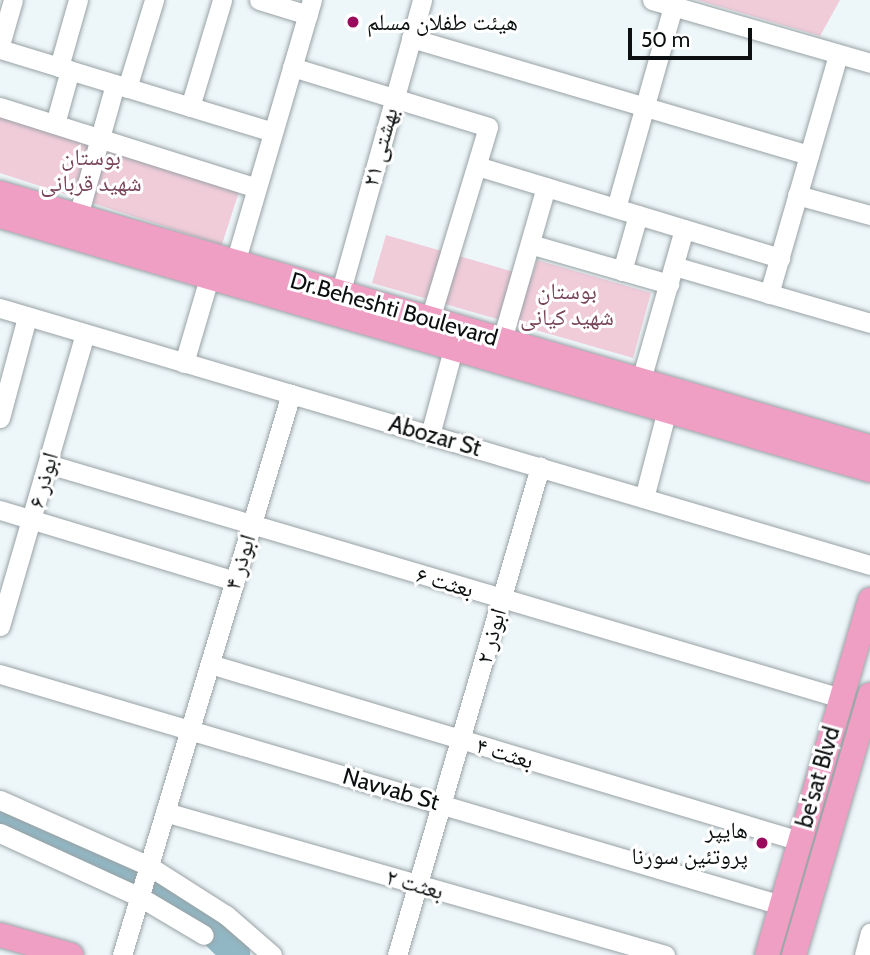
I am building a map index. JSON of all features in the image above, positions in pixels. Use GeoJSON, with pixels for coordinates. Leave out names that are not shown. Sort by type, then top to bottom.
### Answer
{"type":"FeatureCollection","features":[{"type":"Feature","properties":{"kind":"main road","name":"Dr.Beheshti Boulevard"},"geometry":{"type":"LineString","coordinates":[[0,193],[870,447]]}},
{"type":"Feature","properties":{"kind":"main road","name":"Dr.Beheshti Boulevard"},"geometry":{"type":"LineString","coordinates":[[0,216],[870,470]]}},
{"type":"Feature","properties":{"kind":"main road","name":"be'sat Blvd"},"geometry":{"type":"LineString","coordinates":[[767,955],[870,600]]}},
{"type":"Feature","properties":{"kind":"main road","name":"be'sat Blvd"},"geometry":{"type":"LineString","coordinates":[[794,955],[864,738],[870,695]]}},
{"type":"Feature","properties":{"kind":"main road"},"geometry":{"type":"LineString","coordinates":[[0,934],[71,955]]}},
{"type":"Feature","properties":{"kind":"street"},"geometry":{"type":"LineString","coordinates":[[13,0],[0,47],[273,132]]}},
{"type":"Feature","properties":{"kind":"street"},"geometry":{"type":"LineString","coordinates":[[55,124],[78,0]]}},
{"type":"Feature","properties":{"kind":"street"},"geometry":{"type":"LineString","coordinates":[[78,216],[100,138],[154,0]]}},
{"type":"Feature","properties":{"kind":"street"},"geometry":{"type":"LineString","coordinates":[[190,107],[222,0]]}},
{"type":"Feature","properties":{"kind":"street"},"geometry":{"type":"LineString","coordinates":[[235,263],[310,7],[259,0]]}},
{"type":"Feature","properties":{"kind":"street","name":"بهشتی ۲۱"},"geometry":{"type":"LineString","coordinates":[[340,294],[422,0]]}},
{"type":"Feature","properties":{"kind":"street"},"geometry":{"type":"LineString","coordinates":[[652,0],[870,63]]}},
{"type":"Feature","properties":{"kind":"street"},"geometry":{"type":"LineString","coordinates":[[617,208],[673,6]]}},
{"type":"Feature","properties":{"kind":"street"},"geometry":{"type":"LineString","coordinates":[[411,38],[809,155]]}},
{"type":"Feature","properties":{"kind":"street"},"geometry":{"type":"LineString","coordinates":[[769,293],[838,55]]}},
{"type":"Feature","properties":{"kind":"street"},"geometry":{"type":"LineString","coordinates":[[292,67],[488,127],[430,319]]}},
{"type":"Feature","properties":{"kind":"street"},"geometry":{"type":"LineString","coordinates":[[0,107],[257,188]]}},
{"type":"Feature","properties":{"kind":"street"},"geometry":{"type":"LineString","coordinates":[[477,166],[779,258]]}},
{"type":"Feature","properties":{"kind":"street"},"geometry":{"type":"LineString","coordinates":[[502,340],[546,187]]}},
{"type":"Feature","properties":{"kind":"street"},"geometry":{"type":"LineString","coordinates":[[797,195],[870,215]]}},
{"type":"Feature","properties":{"kind":"street"},"geometry":{"type":"LineString","coordinates":[[622,271],[638,215]]}},
{"type":"Feature","properties":{"kind":"street"},"geometry":{"type":"LineString","coordinates":[[641,380],[684,229]]}},
{"type":"Feature","properties":{"kind":"street"},"geometry":{"type":"LineString","coordinates":[[530,244],[622,271],[671,275],[769,293],[870,323]]}},
{"type":"Feature","properties":{"kind":"street"},"geometry":{"type":"LineString","coordinates":[[184,363],[209,278]]}},
{"type":"Feature","properties":{"kind":"street","name":"Abozar St"},"geometry":{"type":"LineString","coordinates":[[0,308],[870,565]]}},
{"type":"Feature","properties":{"kind":"street"},"geometry":{"type":"LineString","coordinates":[[0,418],[3,393],[27,317]]}},
{"type":"Feature","properties":{"kind":"street","name":"ابوذر ۶"},"geometry":{"type":"LineString","coordinates":[[0,626],[3,605],[32,520],[85,334]]}},
{"type":"Feature","properties":{"kind":"street"},"geometry":{"type":"LineString","coordinates":[[430,435],[453,349]]}},
{"type":"Feature","properties":{"kind":"street","name":"ابوذر ۴"},"geometry":{"type":"LineString","coordinates":[[122,955],[291,394]]}},
{"type":"Feature","properties":{"kind":"street"},"geometry":{"type":"LineString","coordinates":[[644,498],[667,410]]}},
{"type":"Feature","properties":{"kind":"street","name":"بعثت ۶"},"geometry":{"type":"LineString","coordinates":[[48,464],[841,698]]}},
{"type":"Feature","properties":{"kind":"street","name":"ابوذر ۲"},"geometry":{"type":"LineString","coordinates":[[397,955],[540,467]]}},
{"type":"Feature","properties":{"kind":"street"},"geometry":{"type":"LineString","coordinates":[[0,510],[234,582]]}},
{"type":"Feature","properties":{"kind":"street","name":"بعثت ۴"},"geometry":{"type":"LineString","coordinates":[[209,664],[800,841]]}},
{"type":"Feature","properties":{"kind":"street","name":"Navvab St"},"geometry":{"type":"LineString","coordinates":[[0,674],[781,905]]}},
{"type":"Feature","properties":{"kind":"street"},"geometry":{"type":"LineString","coordinates":[[0,800],[149,866],[226,915],[272,955]]}},
{"type":"Feature","properties":{"kind":"street","name":"بعثت ۲"},"geometry":{"type":"LineString","coordinates":[[165,812],[665,955]]}},
{"type":"Feature","properties":{"kind":"street"},"geometry":{"type":"LineString","coordinates":[[0,833],[140,897],[204,935]]}},
{"type":"Feature","properties":{"kind":"street"},"geometry":{"type":"LineString","coordinates":[[864,955],[870,933]]}},
{"type":"Feature","properties":{"kind":"green space"},"geometry":{"type":"Polygon","coordinates":[[[697,0],[840,0],[820,36],[697,0]]]}},
{"type":"Feature","properties":{"kind":"green space","name":"بوستان شهید قربانی"},"geometry":{"type":"Polygon","coordinates":[[[0,112],[240,190],[222,245],[0,173],[0,112]]]}},
{"type":"Feature","properties":{"kind":"green space","name":"بوستان شهید کیانی"},"geometry":{"type":"Polygon","coordinates":[[[386,235],[532,277],[537,260],[651,293],[633,358],[372,283],[386,235]]]}},
{"type":"Feature","properties":{"kind":"waterway"},"geometry":{"type":"LineString","coordinates":[[0,814],[130,876]]}},
{"type":"Feature","properties":{"kind":"waterway"},"geometry":{"type":"LineString","coordinates":[[157,889],[193,912],[235,953]]}},
{"type":"Feature","properties":{"kind":"place","name":"هيئت طفلان مسلم"},"geometry":{"type":"Point","coordinates":[353,22]}},
{"type":"Feature","properties":{"kind":"place","name":"هایپر پروتئین سورنا"},"geometry":{"type":"Point","coordinates":[762,843]}}]}
